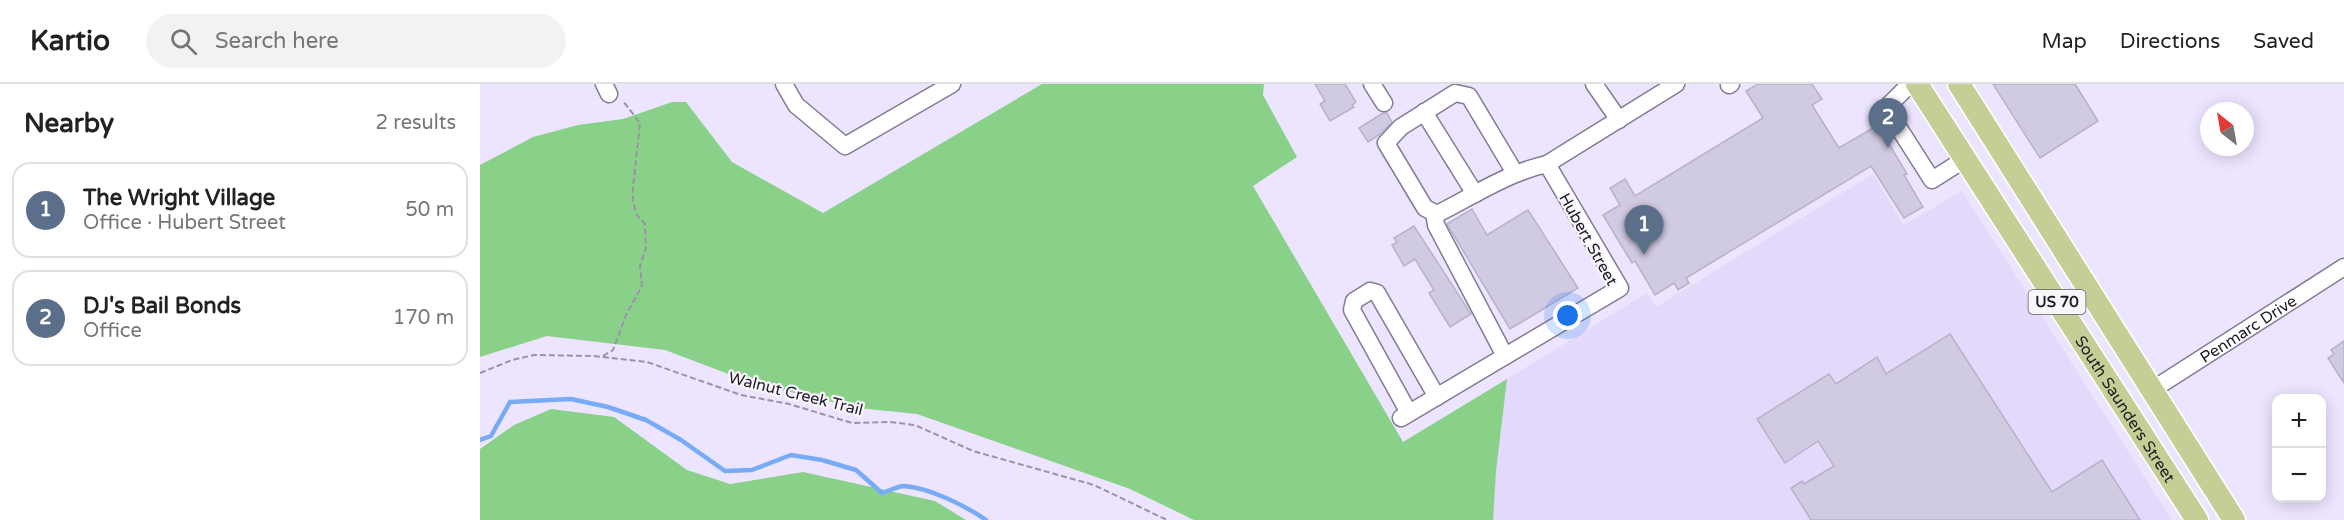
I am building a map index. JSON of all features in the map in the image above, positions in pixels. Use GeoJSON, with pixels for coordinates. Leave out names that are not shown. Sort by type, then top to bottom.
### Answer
{"type":"FeatureCollection","features":[{"type":"Feature","properties":{"kind":"main road","name":"South Saunders Street"},"geometry":{"type":"LineString","coordinates":[[1917,84],[2197,520]]}},
{"type":"Feature","properties":{"kind":"main road","name":"South Saunders Street"},"geometry":{"type":"LineString","coordinates":[[1966,86],[2234,520]]}},
{"type":"Feature","properties":{"kind":"street"},"geometry":{"type":"LineString","coordinates":[[784,84],[796,105],[845,146],[952,84]]}},
{"type":"Feature","properties":{"kind":"street"},"geometry":{"type":"LineString","coordinates":[[1372,84],[1384,103]]}},
{"type":"Feature","properties":{"kind":"street"},"geometry":{"type":"LineString","coordinates":[[1594,84],[1619,120]]}},
{"type":"Feature","properties":{"kind":"street"},"geometry":{"type":"LineString","coordinates":[[1515,173],[1469,96],[1455,93],[1401,127],[1386,143],[1425,208],[1437,214],[1515,173],[1522,169],[1547,164],[1676,84]]}},
{"type":"Feature","properties":{"kind":"street"},"geometry":{"type":"LineString","coordinates":[[1910,84],[1886,108],[1932,180],[1965,159]]}},
{"type":"Feature","properties":{"kind":"street"},"geometry":{"type":"LineString","coordinates":[[1424,112],[1475,194]]}},
{"type":"Feature","properties":{"kind":"street","name":"Hubert Street"},"geometry":{"type":"LineString","coordinates":[[1437,397],[1377,293],[1370,291],[1354,301],[1352,310],[1405,416],[1437,397],[1505,356],[1620,288],[1547,164]]}},
{"type":"Feature","properties":{"kind":"street"},"geometry":{"type":"LineString","coordinates":[[1434,213],[1436,225],[1505,356]]}},
{"type":"Feature","properties":{"kind":"street","name":"Penmarc Drive"},"geometry":{"type":"LineString","coordinates":[[2152,390],[2344,267]]}},
{"type":"Feature","properties":{"kind":"path"},"geometry":{"type":"LineString","coordinates":[[602,357],[613,350],[626,315],[642,286],[640,266],[646,248],[645,224],[637,215],[633,202],[635,156],[640,142],[640,123],[612,93]]}},
{"type":"Feature","properties":{"kind":"path","name":"Walnut Creek Trail"},"geometry":{"type":"LineString","coordinates":[[480,373],[499,364],[529,355],[563,354],[647,362],[741,394],[789,404],[852,423],[890,422],[915,425],[973,451],[1094,485],[1167,520]]}},
{"type":"Feature","properties":{"kind":"shaded area"},"geometry":{"type":"Polygon","coordinates":[[[1873,174],[1904,225],[1962,191],[2172,520],[1277,520],[1647,293],[1656,307],[1873,174]]]}},
{"type":"Feature","properties":{"kind":"green space"},"geometry":{"type":"Polygon","coordinates":[[[1042,84],[1264,84],[1263,95],[1297,157],[1253,186],[1403,442],[1507,379],[1496,471],[1493,520],[1194,520],[1130,489],[917,414],[858,408],[752,383],[665,350],[547,336],[480,357],[480,165],[533,137],[578,125],[623,119],[672,102],[686,102],[732,162],[823,213],[1042,84]]]}},
{"type":"Feature","properties":{"kind":"green space"},"geometry":{"type":"Polygon","coordinates":[[[551,409],[614,417],[687,470],[730,484],[803,472],[935,501],[966,520],[480,520],[480,449],[514,425],[551,409]]]}},
{"type":"Feature","properties":{"kind":"building"},"geometry":{"type":"Polygon","coordinates":[[[1315,84],[1345,84],[1356,102],[1352,105],[1354,107],[1330,121],[1320,104],[1325,101],[1315,84]]]}},
{"type":"Feature","properties":{"kind":"building"},"geometry":{"type":"Polygon","coordinates":[[[1758,84],[1812,84],[1822,99],[1812,105],[1839,148],[1878,125],[1907,174],[1904,175],[1923,207],[1904,218],[1871,166],[1686,278],[1689,283],[1678,290],[1674,283],[1655,295],[1635,261],[1632,263],[1603,215],[1620,205],[1610,188],[1625,179],[1635,196],[1763,118],[1746,91],[1758,84]]]}},
{"type":"Feature","properties":{"kind":"building"},"geometry":{"type":"Polygon","coordinates":[[[1993,84],[2075,84],[2098,121],[2040,158],[1993,84]]]}},
{"type":"Feature","properties":{"kind":"building"},"geometry":{"type":"Polygon","coordinates":[[[1383,113],[1387,113],[1392,122],[1368,142],[1359,128],[1383,113]]]}},
{"type":"Feature","properties":{"kind":"building"},"geometry":{"type":"Polygon","coordinates":[[[1472,209],[1487,235],[1528,210],[1578,288],[1510,329],[1447,224],[1472,209]]]}},
{"type":"Feature","properties":{"kind":"building"},"geometry":{"type":"Polygon","coordinates":[[[1414,226],[1471,314],[1450,327],[1429,293],[1434,290],[1415,259],[1404,266],[1392,245],[1397,242],[1394,238],[1414,226]]]}},
{"type":"Feature","properties":{"kind":"building"},"geometry":{"type":"Polygon","coordinates":[[[1950,334],[2052,492],[2102,460],[2140,520],[1811,520],[1791,488],[1802,481],[1804,484],[1834,466],[1818,441],[1785,463],[1757,419],[1829,374],[1836,384],[1877,357],[1886,374],[1950,334]]]}},
{"type":"Feature","properties":{"kind":"building"},"geometry":{"type":"Polygon","coordinates":[[[2344,341],[2344,383],[2328,358],[2334,354],[2331,350],[2344,341]]]}},
{"type":"Feature","properties":{"kind":"waterway"},"geometry":{"type":"LineString","coordinates":[[480,440],[491,436],[510,402],[571,399],[608,407],[646,420],[681,440],[725,471],[752,470],[791,455],[822,460],[856,470],[882,493],[904,486],[914,487],[958,504],[986,520]]}},
{"type":"Feature","properties":{"kind":"place","name":"DJ's Bail Bonds"},"geometry":{"type":"Point","coordinates":[1888,148]}},
{"type":"Feature","properties":{"kind":"place","name":"The Wright Village"},"geometry":{"type":"Point","coordinates":[1644,255]}}]}
